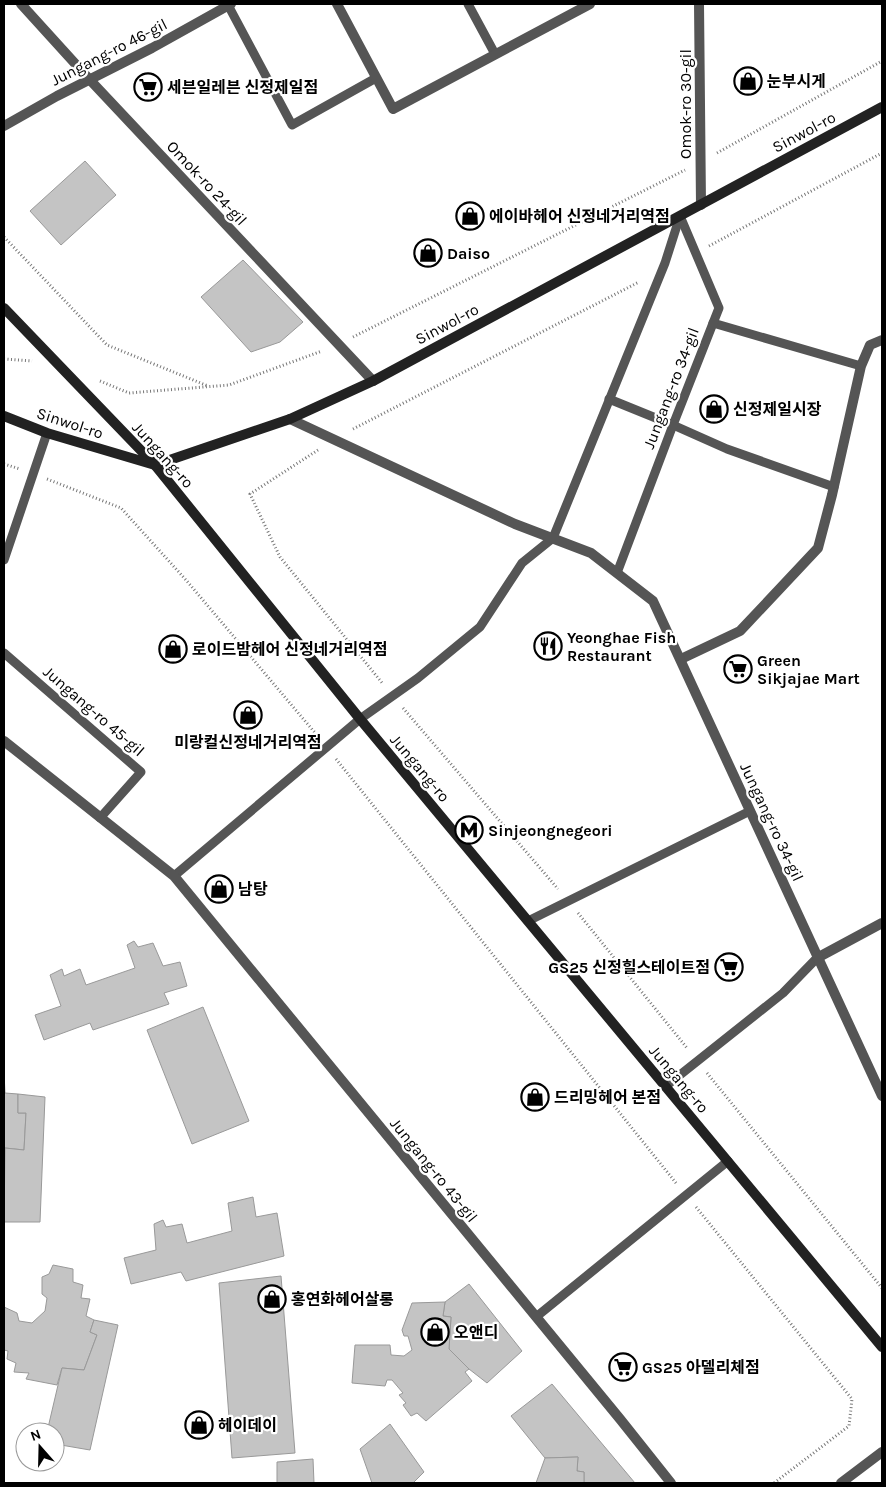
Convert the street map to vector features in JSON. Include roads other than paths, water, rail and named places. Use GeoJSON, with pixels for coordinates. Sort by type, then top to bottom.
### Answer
{"type":"FeatureCollection","features":[{"type":"Feature","properties":{"kind":"main road","name":"Sinwol-ro"},"geometry":{"type":"LineString","coordinates":[[4,416],[47,433],[155,465],[290,418],[373,381],[882,107]]}},
{"type":"Feature","properties":{"kind":"main road","name":"Jungang-ro"},"geometry":{"type":"LineString","coordinates":[[4,308],[155,465],[360,719],[882,1347]]}},
{"type":"Feature","properties":{"kind":"street","name":"Omok-ro 24-gil"},"geometry":{"type":"LineString","coordinates":[[21,4],[373,381]]}},
{"type":"Feature","properties":{"kind":"street","name":"Jungang-ro 46-gil"},"geometry":{"type":"LineString","coordinates":[[4,126],[152,48],[230,4]]}},
{"type":"Feature","properties":{"kind":"street"},"geometry":{"type":"LineString","coordinates":[[337,4],[393,109],[590,4]]}},
{"type":"Feature","properties":{"kind":"street","name":"Omok-ro 30-gil"},"geometry":{"type":"LineString","coordinates":[[700,4],[701,204]]}},
{"type":"Feature","properties":{"kind":"street"},"geometry":{"type":"LineString","coordinates":[[681,660],[740,631],[818,548],[834,487],[861,366],[870,345],[882,340]]}},
{"type":"Feature","properties":{"kind":"street","name":"Jungang-ro 34-gil"},"geometry":{"type":"LineString","coordinates":[[290,418],[516,524],[591,553],[653,601],[882,1096]]}},
{"type":"Feature","properties":{"kind":"street"},"geometry":{"type":"LineString","coordinates":[[4,741],[174,876]]}},
{"type":"Feature","properties":{"kind":"street","name":"Jungang-ro 43-gil"},"geometry":{"type":"LineString","coordinates":[[174,876],[671,1483]]}},
{"type":"Feature","properties":{"kind":"street"},"geometry":{"type":"LineString","coordinates":[[817,958],[882,923]]}},
{"type":"Feature","properties":{"kind":"street"},"geometry":{"type":"LineString","coordinates":[[841,1483],[882,1452]]}},
{"type":"Feature","properties":{"kind":"lane","name":"Jungang-ro 46-gil"},"geometry":{"type":"LineString","coordinates":[[230,4],[292,125],[376,78]]}},
{"type":"Feature","properties":{"kind":"lane"},"geometry":{"type":"LineString","coordinates":[[468,4],[495,54]]}},
{"type":"Feature","properties":{"kind":"lane"},"geometry":{"type":"LineString","coordinates":[[174,876],[360,719],[418,678],[480,627],[522,562],[553,538],[662,270],[680,216]]}},
{"type":"Feature","properties":{"kind":"lane","name":"Jungang-ro 34-gil"},"geometry":{"type":"LineString","coordinates":[[617,573],[719,308],[680,216]]}},
{"type":"Feature","properties":{"kind":"lane"},"geometry":{"type":"LineString","coordinates":[[713,323],[861,366]]}},
{"type":"Feature","properties":{"kind":"lane"},"geometry":{"type":"LineString","coordinates":[[609,399],[727,448],[834,487]]}},
{"type":"Feature","properties":{"kind":"lane"},"geometry":{"type":"LineString","coordinates":[[4,560],[47,433]]}},
{"type":"Feature","properties":{"kind":"lane","name":"Jungang-ro 45-gil"},"geometry":{"type":"LineString","coordinates":[[4,653],[141,772],[100,818]]}},
{"type":"Feature","properties":{"kind":"lane"},"geometry":{"type":"LineString","coordinates":[[528,921],[750,811]]}},
{"type":"Feature","properties":{"kind":"lane"},"geometry":{"type":"LineString","coordinates":[[666,1086],[782,993],[817,958]]}},
{"type":"Feature","properties":{"kind":"lane"},"geometry":{"type":"LineString","coordinates":[[536,1317],[728,1161]]}},
{"type":"Feature","properties":{"kind":"place","name":"눈부시게"},"geometry":{"type":"Point","coordinates":[748,81]}},
{"type":"Feature","properties":{"kind":"place","name":"세븐일레븐 신정제일점"},"geometry":{"type":"Point","coordinates":[148,87]}},
{"type":"Feature","properties":{"kind":"place","name":"에이바헤어 신정네거리역점"},"geometry":{"type":"Point","coordinates":[470,216]}},
{"type":"Feature","properties":{"kind":"place","name":"Daiso"},"geometry":{"type":"Point","coordinates":[428,253]}},
{"type":"Feature","properties":{"kind":"place","name":"신정제일시장"},"geometry":{"type":"Point","coordinates":[714,409]}},
{"type":"Feature","properties":{"kind":"place","name":"Yeonghae Fish Restaurant"},"geometry":{"type":"Point","coordinates":[548,646]}},
{"type":"Feature","properties":{"kind":"place","name":"로이드밤헤어 신정네거리역점"},"geometry":{"type":"Point","coordinates":[173,649]}},
{"type":"Feature","properties":{"kind":"place","name":"Green Sikjajae Mart"},"geometry":{"type":"Point","coordinates":[738,669]}},
{"type":"Feature","properties":{"kind":"place","name":"미랑컬신정네거리역점"},"geometry":{"type":"Point","coordinates":[248,715]}},
{"type":"Feature","properties":{"kind":"place","name":"Sinjeongnegeori"},"geometry":{"type":"Point","coordinates":[469,830]}},
{"type":"Feature","properties":{"kind":"place","name":"남탕"},"geometry":{"type":"Point","coordinates":[219,889]}},
{"type":"Feature","properties":{"kind":"place","name":"GS25 신정힐스테이트점"},"geometry":{"type":"Point","coordinates":[729,967]}},
{"type":"Feature","properties":{"kind":"place","name":"드리밍헤어 본점"},"geometry":{"type":"Point","coordinates":[535,1097]}},
{"type":"Feature","properties":{"kind":"place","name":"홍연화헤어살롱"},"geometry":{"type":"Point","coordinates":[272,1299]}},
{"type":"Feature","properties":{"kind":"place","name":"오앤디"},"geometry":{"type":"Point","coordinates":[435,1332]}},
{"type":"Feature","properties":{"kind":"place","name":"GS25 아델리체점"},"geometry":{"type":"Point","coordinates":[623,1367]}},
{"type":"Feature","properties":{"kind":"place","name":"헤이데이"},"geometry":{"type":"Point","coordinates":[199,1425]}}]}
